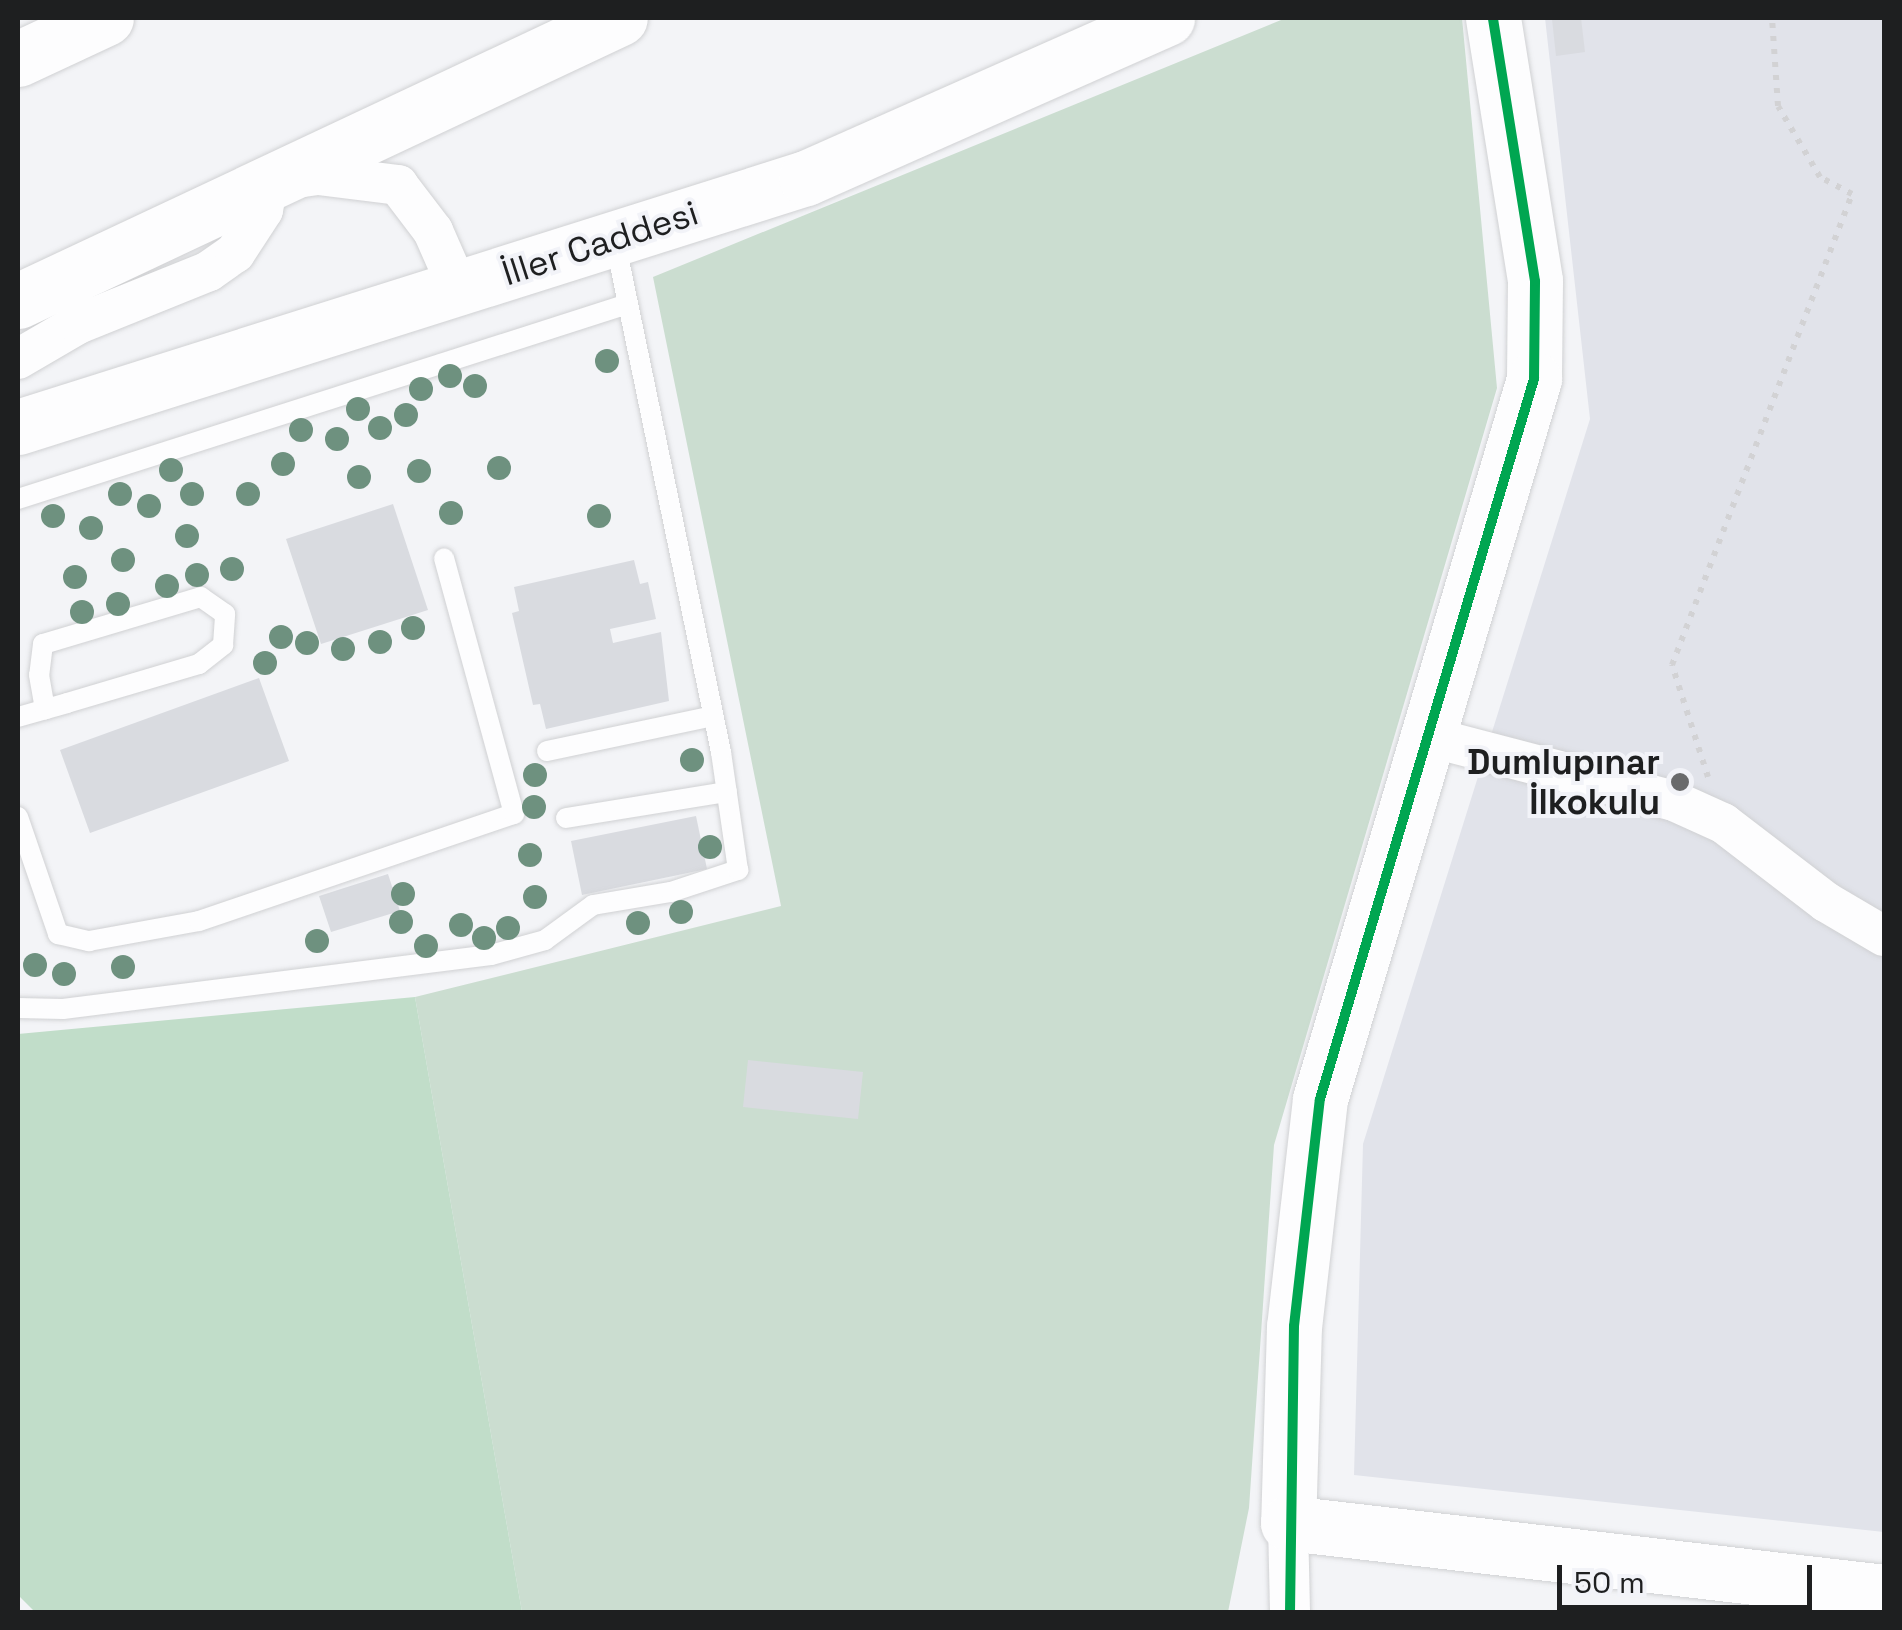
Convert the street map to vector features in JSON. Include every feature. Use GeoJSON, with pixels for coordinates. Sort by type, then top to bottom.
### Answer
{"type":"FeatureCollection","features":[{"type":"Feature","properties":{"kind":"main road"},"geometry":{"type":"LineString","coordinates":[[18,58],[106,18]]}},
{"type":"Feature","properties":{"kind":"main road","name":"İller Caddesi"},"geometry":{"type":"LineString","coordinates":[[18,427],[806,178],[1167,18]]}},
{"type":"Feature","properties":{"kind":"main road"},"geometry":{"type":"LineString","coordinates":[[1494,18],[1535,281],[1534,379],[1331,1053],[1312,1142],[1294,1326],[1288,1522],[1884,1592]]}},
{"type":"Feature","properties":{"kind":"main road"},"geometry":{"type":"LineString","coordinates":[[18,302],[598,23]]}},
{"type":"Feature","properties":{"kind":"street"},"geometry":{"type":"LineString","coordinates":[[18,359],[78,324],[209,271],[235,253],[263,210],[268,182],[318,175],[398,185],[433,232],[458,288]]}},
{"type":"Feature","properties":{"kind":"street"},"geometry":{"type":"LineString","coordinates":[[1426,736],[1674,801],[1723,823],[1826,902],[1884,936]]}},
{"type":"Feature","properties":{"kind":"street"},"geometry":{"type":"LineString","coordinates":[[1288,1522],[1290,1612]]}},
{"type":"Feature","properties":{"kind":"lane"},"geometry":{"type":"LineString","coordinates":[[18,1008],[63,1009],[491,955],[544,940],[593,905],[671,892],[738,870],[713,716],[615,239]]}},
{"type":"Feature","properties":{"kind":"lane"},"geometry":{"type":"LineString","coordinates":[[18,499],[628,304]]}},
{"type":"Feature","properties":{"kind":"lane"},"geometry":{"type":"LineString","coordinates":[[18,817],[58,934],[89,941],[198,922],[514,814],[444,558]]}},
{"type":"Feature","properties":{"kind":"lane"},"geometry":{"type":"LineString","coordinates":[[18,717],[199,664],[224,645],[225,614],[201,596],[43,644],[38,675],[45,709]]}},
{"type":"Feature","properties":{"kind":"lane"},"geometry":{"type":"LineString","coordinates":[[548,751],[713,716]]}},
{"type":"Feature","properties":{"kind":"lane"},"geometry":{"type":"LineString","coordinates":[[566,818],[727,792]]}},
{"type":"Feature","properties":{"kind":"path"},"geometry":{"type":"LineString","coordinates":[[1723,823],[1672,665],[1852,194],[1820,177],[1778,106],[1772,18]]}},
{"type":"Feature","properties":{"kind":"shaded area","name":"Dumlupınar İlkokulu"},"geometry":{"type":"Polygon","coordinates":[[[1545,18],[1884,18],[1884,1532],[1354,1475],[1363,1144],[1590,419],[1545,18]]]}},
{"type":"Feature","properties":{"kind":"green space"},"geometry":{"type":"Polygon","coordinates":[[[1286,18],[1462,18],[1497,388],[1274,1145],[1249,1508],[1228,1612],[522,1612],[415,997],[781,906],[653,277],[1286,18]]]}},
{"type":"Feature","properties":{"kind":"green space"},"geometry":{"type":"Polygon","coordinates":[[[415,997],[522,1612],[35,1612],[18,1595],[18,1034],[415,997]]]}},
{"type":"Feature","properties":{"kind":"building"},"geometry":{"type":"Polygon","coordinates":[[[1581,18],[1585,52],[1556,56],[1552,19],[1581,18]]]}},
{"type":"Feature","properties":{"kind":"building"},"geometry":{"type":"Polygon","coordinates":[[[393,504],[428,610],[321,644],[286,539],[393,504]]]}},
{"type":"Feature","properties":{"kind":"building"},"geometry":{"type":"Polygon","coordinates":[[[634,560],[640,584],[648,582],[656,619],[610,629],[613,643],[661,632],[669,701],[546,729],[540,704],[533,705],[512,613],[519,611],[514,587],[634,560]]]}},
{"type":"Feature","properties":{"kind":"building"},"geometry":{"type":"Polygon","coordinates":[[[259,678],[289,761],[90,833],[60,750],[259,678]]]}},
{"type":"Feature","properties":{"kind":"building"},"geometry":{"type":"Polygon","coordinates":[[[696,816],[707,869],[582,895],[571,841],[696,816]]]}},
{"type":"Feature","properties":{"kind":"building"},"geometry":{"type":"Polygon","coordinates":[[[388,874],[400,911],[331,932],[319,896],[388,874]]]}},
{"type":"Feature","properties":{"kind":"building"},"geometry":{"type":"Polygon","coordinates":[[[748,1060],[863,1072],[858,1119],[743,1107],[748,1060]]]}},
{"type":"Feature","properties":{"kind":"transit line"},"geometry":{"type":"LineString","coordinates":[[1290,1612],[1294,1326],[1320,1099],[1534,379],[1535,281],[1493,18]]}},
{"type":"Feature","properties":{"kind":"place","name":"Dumlupınar İlkokulu"},"geometry":{"type":"Point","coordinates":[1680,782]}}]}
